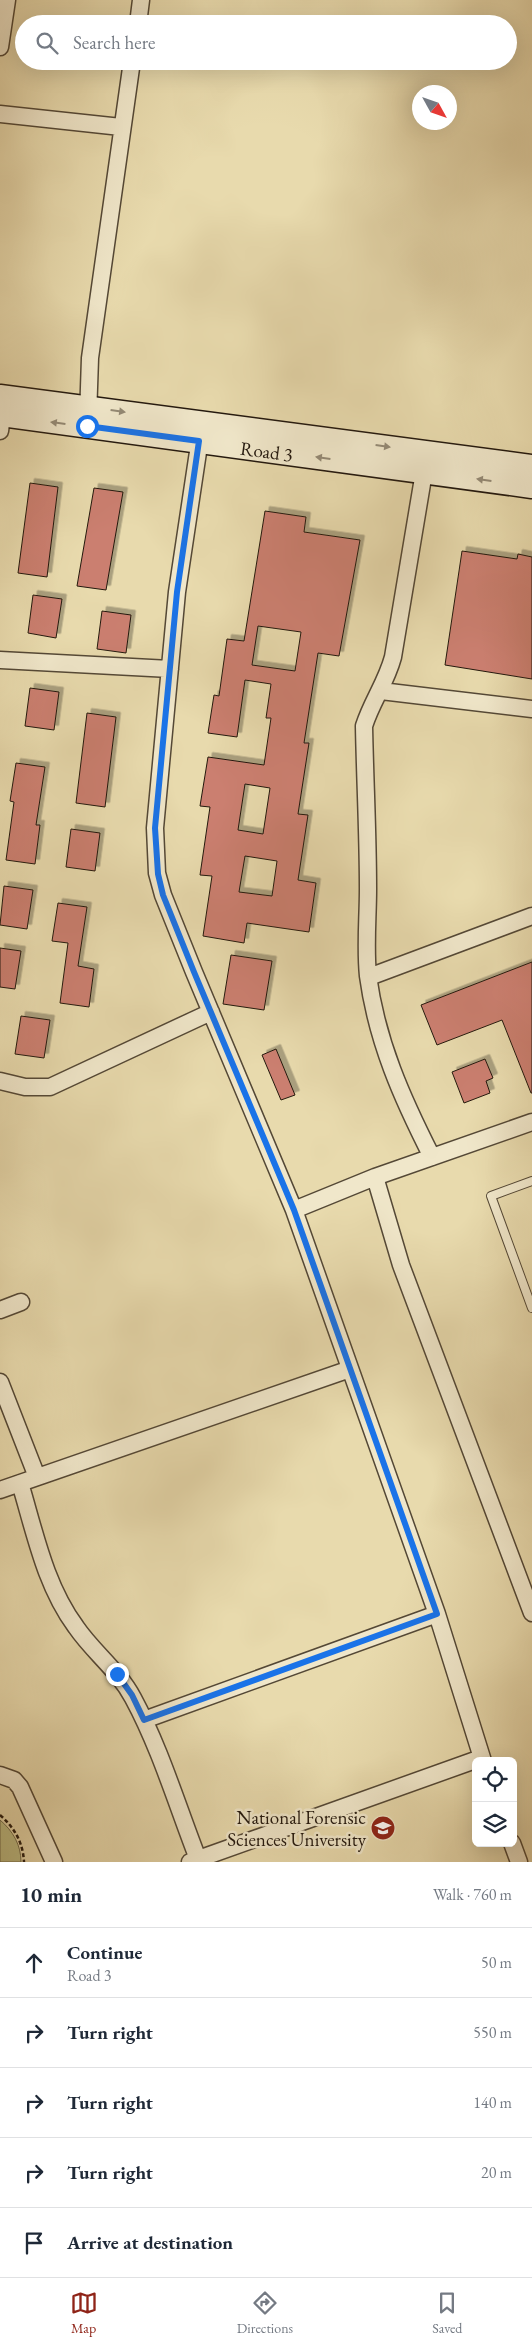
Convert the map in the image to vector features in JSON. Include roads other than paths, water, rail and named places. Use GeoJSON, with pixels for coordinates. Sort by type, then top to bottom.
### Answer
{"type":"FeatureCollection","features":[{"type":"Feature","properties":{"kind":"street"},"geometry":{"type":"LineString","coordinates":[[0,47],[7,0]]}},
{"type":"Feature","properties":{"kind":"street"},"geometry":{"type":"LineString","coordinates":[[139,15],[141,0]]}},
{"type":"Feature","properties":{"kind":"street"},"geometry":{"type":"LineString","coordinates":[[88,417],[90,358],[130,70]]}},
{"type":"Feature","properties":{"kind":"street"},"geometry":{"type":"LineString","coordinates":[[0,114],[121,127]]}},
{"type":"Feature","properties":{"kind":"street","name":"Road 3"},"geometry":{"type":"LineString","coordinates":[[1,414],[88,417],[201,432],[532,466]]}},
{"type":"Feature","properties":{"kind":"street"},"geometry":{"type":"LineString","coordinates":[[201,432],[177,592],[155,828],[158,874],[163,895],[294,1210],[437,1614],[481,1757]]}},
{"type":"Feature","properties":{"kind":"street","name":"Road 3"},"geometry":{"type":"LineString","coordinates":[[201,432],[424,472],[532,487]]}},
{"type":"Feature","properties":{"kind":"street"},"geometry":{"type":"LineString","coordinates":[[424,472],[393,657],[381,691],[370,708],[364,726],[368,890],[366,951],[368,977],[376,1018],[391,1070],[403,1101],[432,1157]]}},
{"type":"Feature","properties":{"kind":"street"},"geometry":{"type":"LineString","coordinates":[[0,660],[170,670]]}},
{"type":"Feature","properties":{"kind":"street"},"geometry":{"type":"LineString","coordinates":[[381,691],[532,708]]}},
{"type":"Feature","properties":{"kind":"street"},"geometry":{"type":"LineString","coordinates":[[368,977],[532,916]]}},
{"type":"Feature","properties":{"kind":"street"},"geometry":{"type":"LineString","coordinates":[[0,1082],[25,1088],[50,1088],[211,1012]]}},
{"type":"Feature","properties":{"kind":"street"},"geometry":{"type":"LineString","coordinates":[[294,1210],[375,1177],[532,1122]]}},
{"type":"Feature","properties":{"kind":"street"},"geometry":{"type":"LineString","coordinates":[[375,1177],[401,1265],[532,1612]]}},
{"type":"Feature","properties":{"kind":"street"},"geometry":{"type":"LineString","coordinates":[[0,1310],[21,1302]]}},
{"type":"Feature","properties":{"kind":"street"},"geometry":{"type":"LineString","coordinates":[[0,1490],[350,1369]]}},
{"type":"Feature","properties":{"kind":"street"},"geometry":{"type":"LineString","coordinates":[[0,1382],[37,1478]]}},
{"type":"Feature","properties":{"kind":"street"},"geometry":{"type":"LineString","coordinates":[[20,1483],[50,1584],[76,1628],[117,1674],[132,1695],[144,1720],[194,1860],[472,1763]]}},
{"type":"Feature","properties":{"kind":"street"},"geometry":{"type":"LineString","coordinates":[[144,1720],[437,1614]]}},
{"type":"Feature","properties":{"kind":"street"},"geometry":{"type":"LineString","coordinates":[[0,1775],[14,1780],[20,1786],[54,1862]]}},
{"type":"Feature","properties":{"kind":"street"},"geometry":{"type":"LineString","coordinates":[[513,1847],[519,1862]]}},
{"type":"Feature","properties":{"kind":"lane"},"geometry":{"type":"LineString","coordinates":[[532,1181],[491,1196],[532,1308]]}},
{"type":"Feature","properties":{"kind":"place","name":"National Forensic Sciences University"},"geometry":{"type":"Point","coordinates":[383,1828]}}]}
